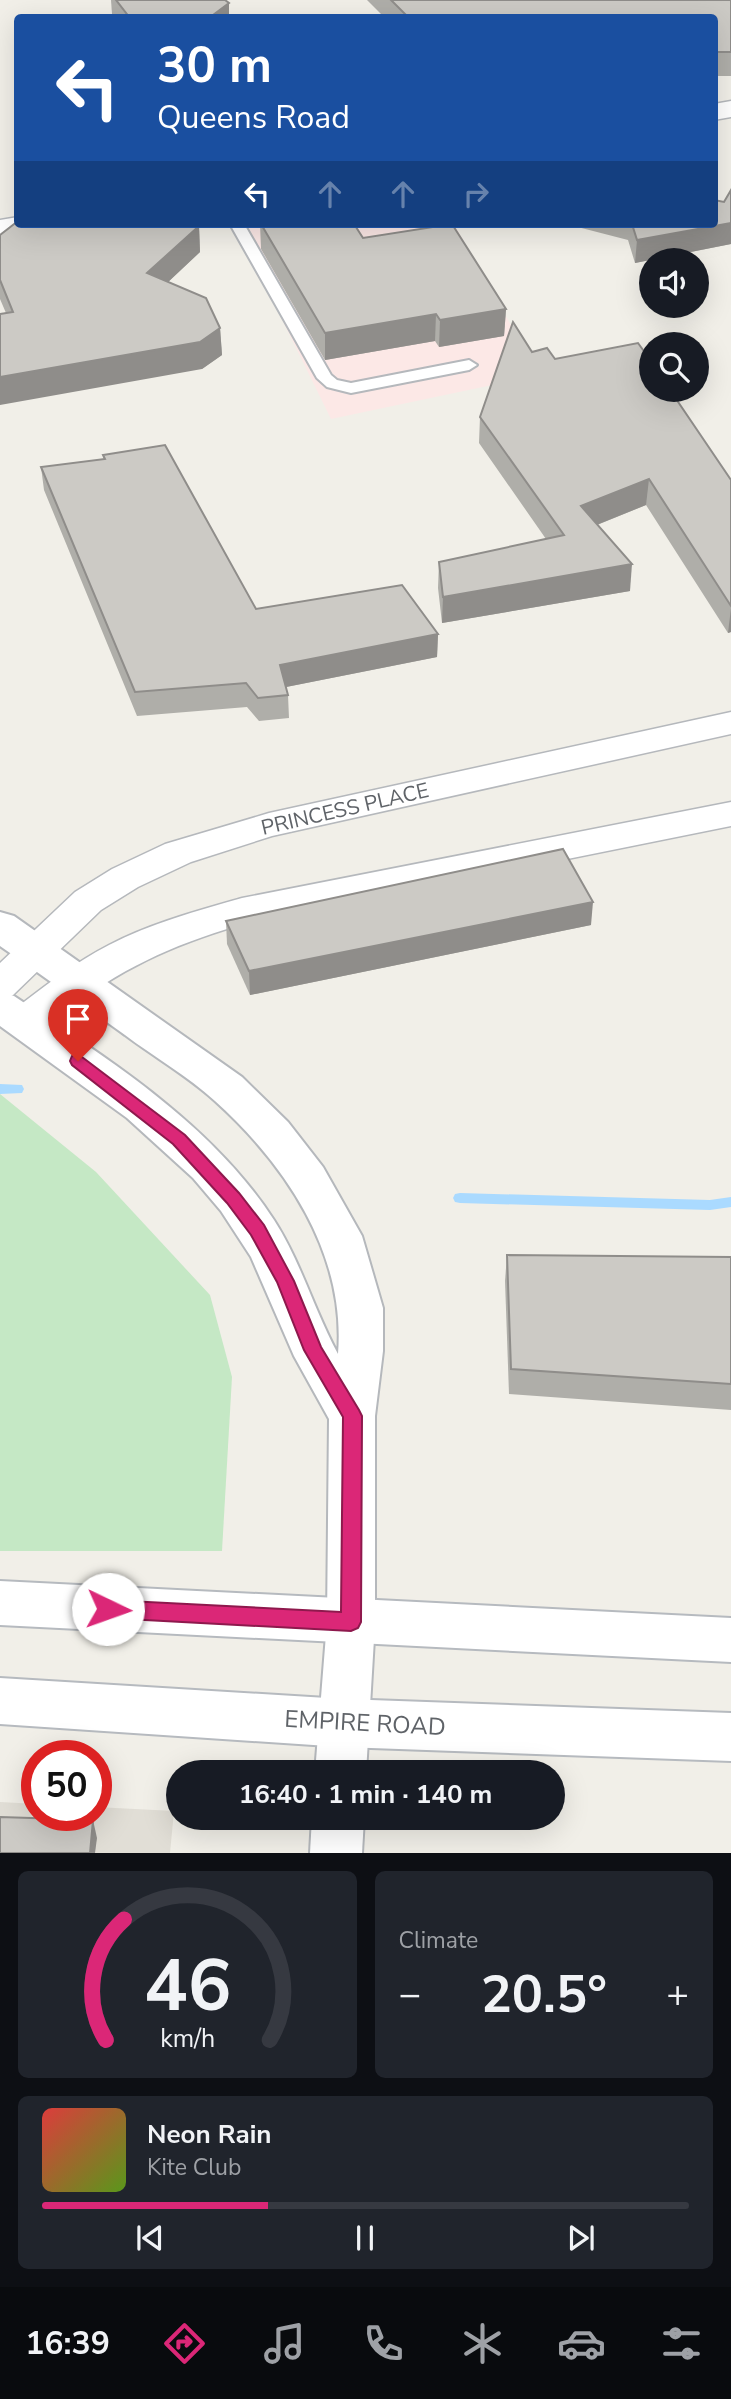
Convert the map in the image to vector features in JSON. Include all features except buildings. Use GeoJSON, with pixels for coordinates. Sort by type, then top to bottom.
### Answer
{"type":"FeatureCollection","features":[{"type":"Feature","properties":{"kind":"street","name":"PRINCESS PLACE"},"geometry":{"type":"LineString","coordinates":[[0,985],[88,901],[125,878],[178,853],[269,825],[731,723]]}},
{"type":"Feature","properties":{"kind":"street"},"geometry":{"type":"LineString","coordinates":[[352,1416],[313,1350],[285,1281],[257,1230],[220,1182],[179,1140],[78,1061],[12,1014],[79,981],[122,954],[183,929],[242,911],[731,814]]}},
{"type":"Feature","properties":{"kind":"street"},"geometry":{"type":"LineString","coordinates":[[0,926],[228,1088],[272,1133],[308,1179],[340,1236],[361,1308],[362,1351],[352,1416],[351,1622],[341,1760]]}},
{"type":"Feature","properties":{"kind":"street"},"geometry":{"type":"LineString","coordinates":[[0,1604],[731,1640]]}},
{"type":"Feature","properties":{"kind":"street","name":"EMPIRE ROAD"},"geometry":{"type":"LineString","coordinates":[[0,1701],[342,1723],[731,1737]]}},
{"type":"Feature","properties":{"kind":"street"},"geometry":{"type":"LineString","coordinates":[[336,1853],[337,1830]]}},
{"type":"Feature","properties":{"kind":"lane"},"geometry":{"type":"LineString","coordinates":[[244,230],[325,378],[332,384],[361,387],[469,365]]}},
{"type":"Feature","properties":{"kind":"shaded area"},"geometry":{"type":"Polygon","coordinates":[[[237,228],[456,228],[539,375],[331,419],[237,228]]]}},
{"type":"Feature","properties":{"kind":"shaded area"},"geometry":{"type":"Polygon","coordinates":[[[0,1802],[21,1803],[21,1831],[112,1831],[112,1808],[166,1811],[166,1830],[172,1830],[170,1853],[0,1853],[0,1802]]]}},
{"type":"Feature","properties":{"kind":"green space"},"geometry":{"type":"Polygon","coordinates":[[[0,1094],[96,1172],[210,1295],[232,1377],[222,1551],[0,1551],[0,1094]]]}},
{"type":"Feature","properties":{"kind":"waterway"},"geometry":{"type":"LineString","coordinates":[[0,1089],[17,1089]]}},
{"type":"Feature","properties":{"kind":"waterway"},"geometry":{"type":"LineString","coordinates":[[460,1198],[710,1205],[731,1202]]}},
{"type":"Feature","properties":{"kind":"route"},"geometry":{"type":"LineString","coordinates":[[78,1061],[179,1140],[233,1198],[257,1230],[285,1281],[313,1350],[352,1416],[351,1622],[108,1609]]}}]}
